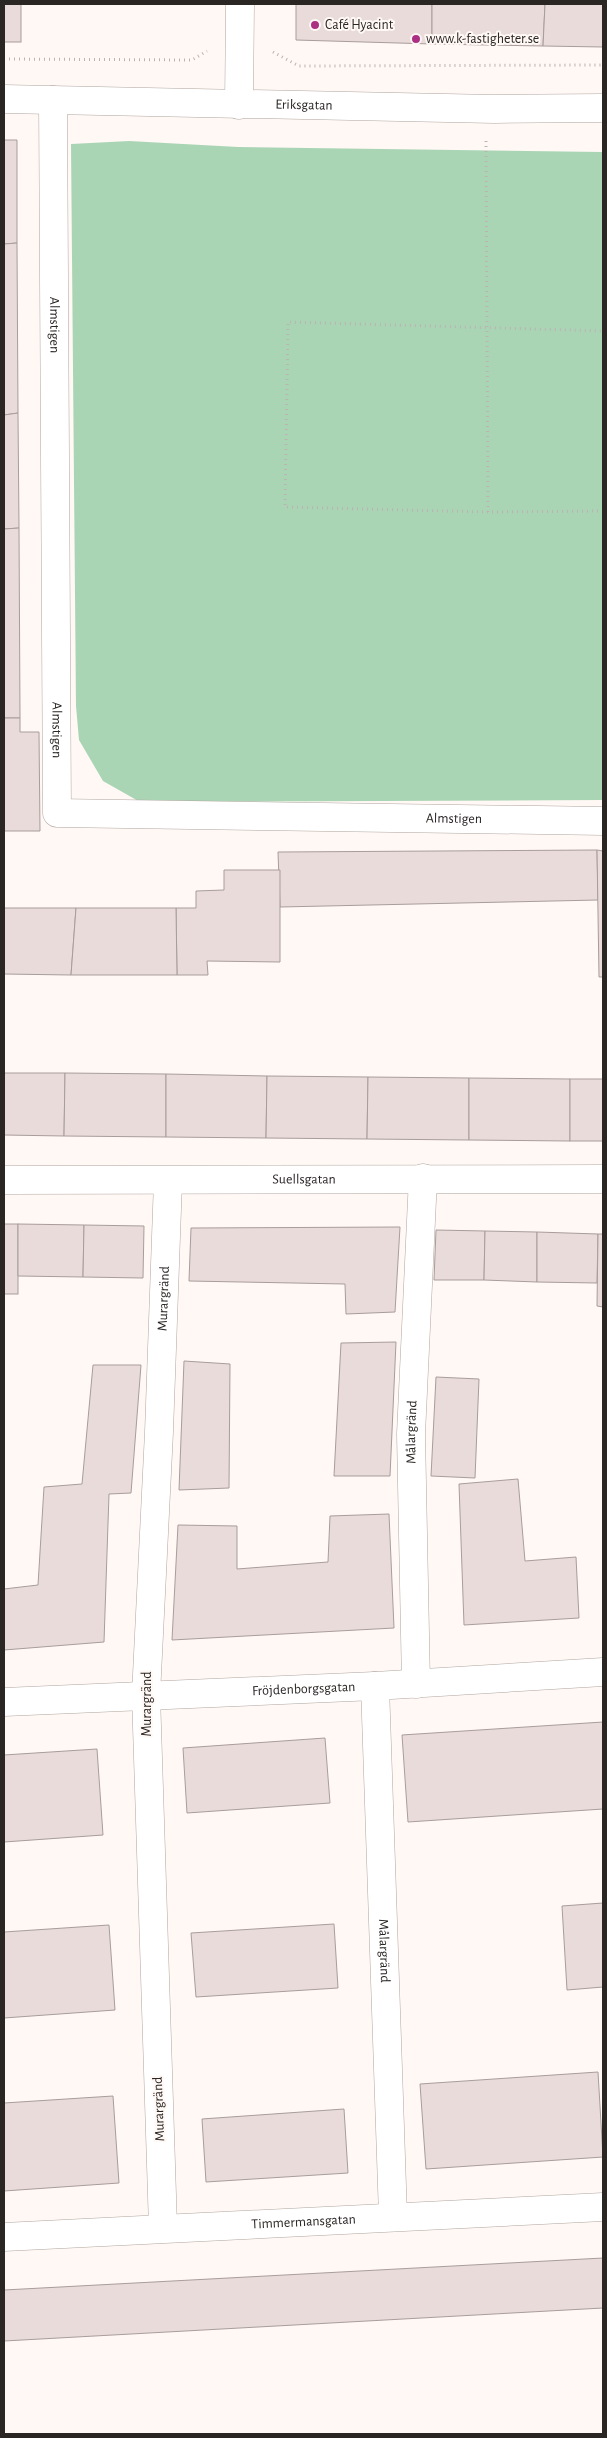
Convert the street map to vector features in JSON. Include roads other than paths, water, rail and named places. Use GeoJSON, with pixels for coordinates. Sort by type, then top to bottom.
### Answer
{"type":"FeatureCollection","features":[{"type":"Feature","properties":{"kind":"street"},"geometry":{"type":"LineString","coordinates":[[239,104],[240,4]]}},
{"type":"Feature","properties":{"kind":"street","name":"Eriksgatan"},"geometry":{"type":"LineString","coordinates":[[4,99],[603,108]]}},
{"type":"Feature","properties":{"kind":"street","name":"Almstigen"},"geometry":{"type":"LineString","coordinates":[[53,100],[57,813],[603,820]]}},
{"type":"Feature","properties":{"kind":"street","name":"Målargränd"},"geometry":{"type":"LineString","coordinates":[[416,1684],[411,1434],[423,1178]]}},
{"type":"Feature","properties":{"kind":"street","name":"Suellsgatan"},"geometry":{"type":"LineString","coordinates":[[4,1180],[603,1179]]}},
{"type":"Feature","properties":{"kind":"street","name":"Murargränd"},"geometry":{"type":"LineString","coordinates":[[163,2227],[146,1695],[168,1181]]}},
{"type":"Feature","properties":{"kind":"street","name":"Fröjdenborgsgatan"},"geometry":{"type":"LineString","coordinates":[[4,1702],[416,1684],[603,1672]]}},
{"type":"Feature","properties":{"kind":"street","name":"Målargränd"},"geometry":{"type":"LineString","coordinates":[[374,1686],[393,2216]]}},
{"type":"Feature","properties":{"kind":"street","name":"Timmermansgatan"},"geometry":{"type":"LineString","coordinates":[[4,2237],[163,2227],[603,2206]]}},
{"type":"Feature","properties":{"kind":"place","name":"Café Hyacint"},"geometry":{"type":"Point","coordinates":[315,25]}},
{"type":"Feature","properties":{"kind":"place","name":"www.k-fastigheter.se"},"geometry":{"type":"Point","coordinates":[416,39]}}]}
